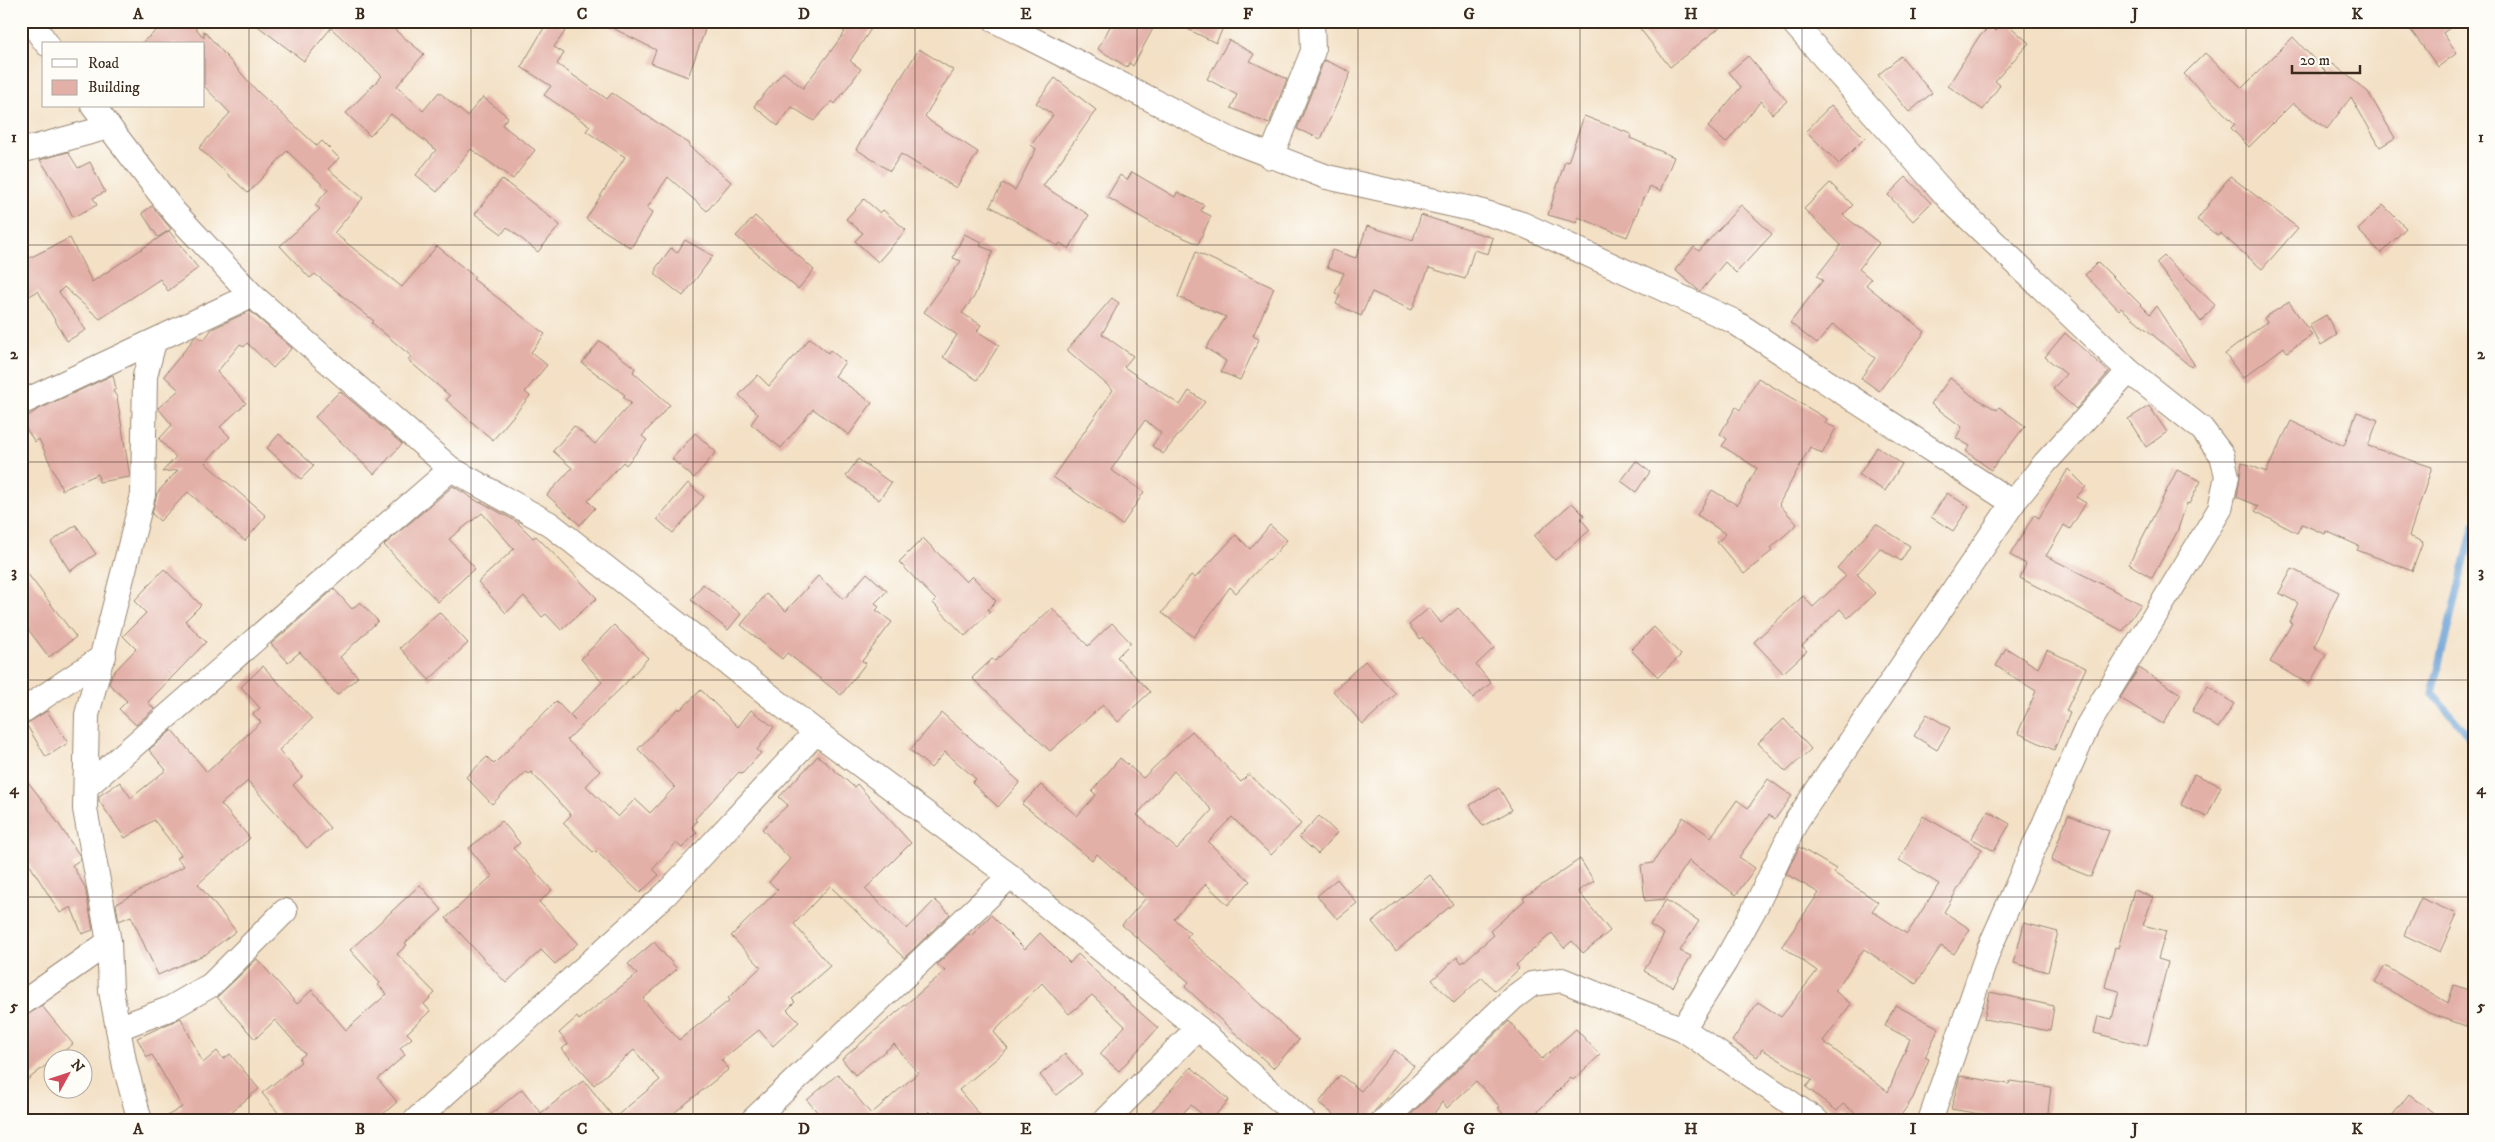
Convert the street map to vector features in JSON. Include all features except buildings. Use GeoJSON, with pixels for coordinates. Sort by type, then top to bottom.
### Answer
{"type":"FeatureCollection","features":[{"type":"Feature","properties":{"kind":"street"},"geometry":{"type":"LineString","coordinates":[[30,21],[46,42]]}},
{"type":"Feature","properties":{"kind":"street"},"geometry":{"type":"LineString","coordinates":[[996,21],[1233,141],[1271,157],[1327,177],[1476,210],[1522,224],[1734,321],[2013,503]]}},
{"type":"Feature","properties":{"kind":"street"},"geometry":{"type":"LineString","coordinates":[[1271,157],[1314,52],[1312,21]]}},
{"type":"Feature","properties":{"kind":"street"},"geometry":{"type":"LineString","coordinates":[[1792,21],[1951,201],[2129,371],[2202,429],[2222,455],[2226,476],[2220,509],[2088,725],[1989,949],[1930,1121]]}},
{"type":"Feature","properties":{"kind":"street"},"geometry":{"type":"LineString","coordinates":[[95,108],[175,213],[252,296],[451,469],[550,524],[816,732],[1010,876],[1198,1028],[1296,1119]]}},
{"type":"Feature","properties":{"kind":"street"},"geometry":{"type":"LineString","coordinates":[[21,151],[109,127]]}},
{"type":"Feature","properties":{"kind":"street"},"geometry":{"type":"LineString","coordinates":[[21,403],[252,296]]}},
{"type":"Feature","properties":{"kind":"street"},"geometry":{"type":"LineString","coordinates":[[140,1121],[125,1066],[111,991],[109,942],[85,809],[87,715],[104,656],[143,495],[145,376],[154,342]]}},
{"type":"Feature","properties":{"kind":"street"},"geometry":{"type":"LineString","coordinates":[[1683,1029],[1725,962],[1757,904],[1797,820],[2013,503],[2045,463],[2129,371]]}},
{"type":"Feature","properties":{"kind":"street"},"geometry":{"type":"LineString","coordinates":[[86,787],[451,469]]}},
{"type":"Feature","properties":{"kind":"street"},"geometry":{"type":"LineString","coordinates":[[21,712],[104,656]]}},
{"type":"Feature","properties":{"kind":"street"},"geometry":{"type":"LineString","coordinates":[[415,1121],[666,894],[816,732]]}},
{"type":"Feature","properties":{"kind":"street"},"geometry":{"type":"LineString","coordinates":[[752,1121],[1010,876]]}},
{"type":"Feature","properties":{"kind":"street"},"geometry":{"type":"LineString","coordinates":[[118,1028],[169,1009],[211,985],[285,911]]}},
{"type":"Feature","properties":{"kind":"street"},"geometry":{"type":"LineString","coordinates":[[21,1004],[109,942]]}},
{"type":"Feature","properties":{"kind":"street"},"geometry":{"type":"LineString","coordinates":[[1384,1121],[1485,1023],[1532,984],[1562,980],[1683,1029],[1818,1121]]}},
{"type":"Feature","properties":{"kind":"street"},"geometry":{"type":"LineString","coordinates":[[1104,1121],[1198,1028]]}},
{"type":"Feature","properties":{"kind":"waterway"},"geometry":{"type":"LineString","coordinates":[[2474,524],[2432,693],[2474,742]]}}]}
